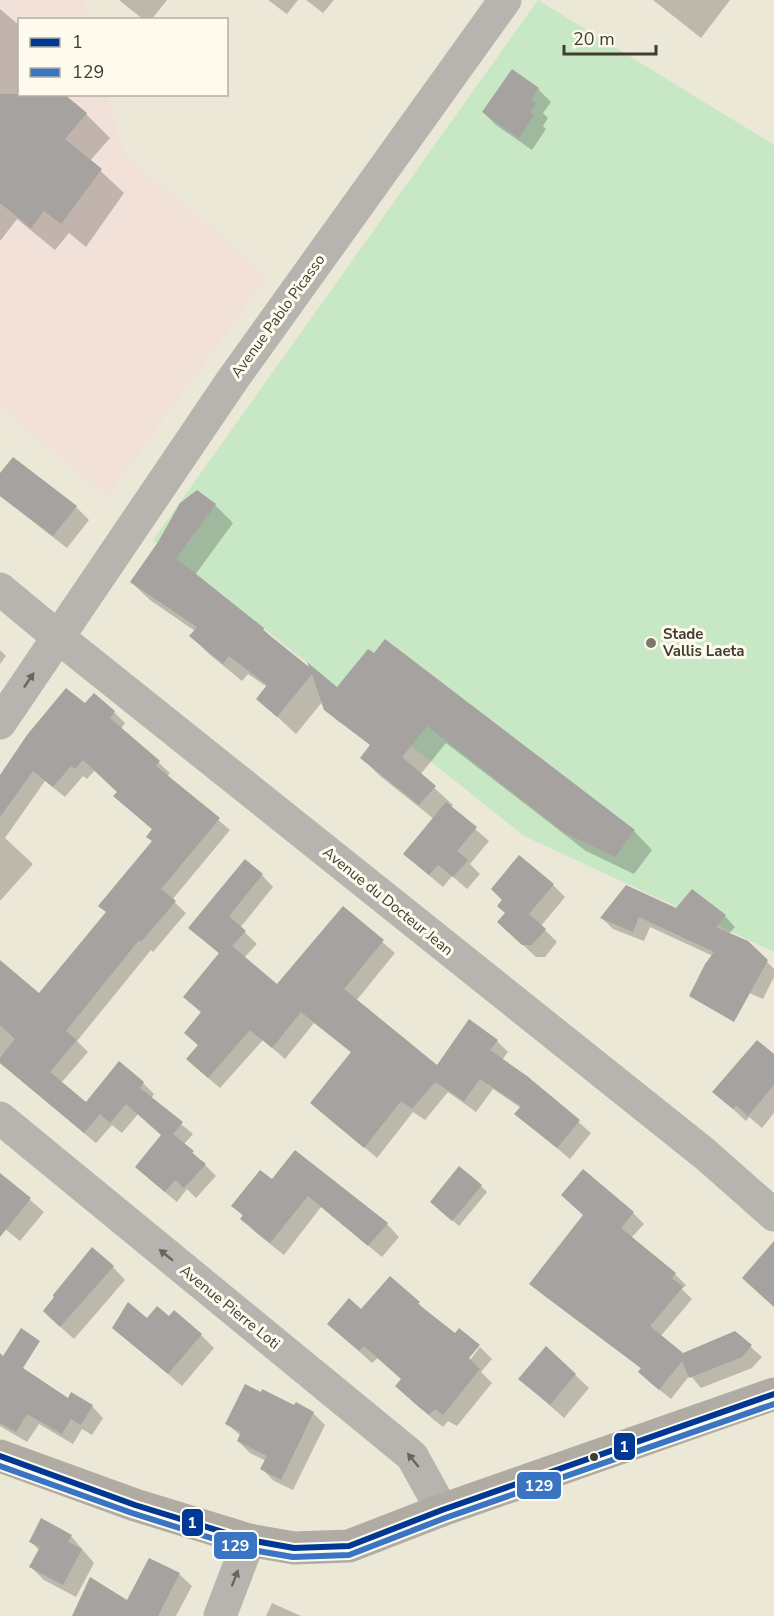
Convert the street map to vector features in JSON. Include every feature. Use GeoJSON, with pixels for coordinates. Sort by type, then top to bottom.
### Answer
{"type":"FeatureCollection","features":[{"type":"Feature","properties":{"kind":"main road"},"geometry":{"type":"LineString","coordinates":[[0,1456],[135,1505],[249,1540],[294,1548],[349,1546],[442,1510],[774,1394]]}},
{"type":"Feature","properties":{"kind":"street","name":"Avenue Pablo Picasso"},"geometry":{"type":"LineString","coordinates":[[0,723],[233,379],[506,0]]}},
{"type":"Feature","properties":{"kind":"street","name":"Avenue du Docteur Jean"},"geometry":{"type":"LineString","coordinates":[[0,589],[705,1154],[774,1215]]}},
{"type":"Feature","properties":{"kind":"street","name":"Avenue Pierre Loti"},"geometry":{"type":"LineString","coordinates":[[0,1118],[412,1456],[442,1510]]}},
{"type":"Feature","properties":{"kind":"street"},"geometry":{"type":"LineString","coordinates":[[220,1616],[249,1540]]}},
{"type":"Feature","properties":{"kind":"shaded area"},"geometry":{"type":"Polygon","coordinates":[[[0,0],[84,0],[89,18],[18,18],[18,96],[108,96],[124,154],[268,276],[107,497],[0,407],[0,0]]]}},
{"type":"Feature","properties":{"kind":"green space"},"geometry":{"type":"Polygon","coordinates":[[[538,0],[774,145],[774,952],[524,836],[153,540],[538,0]]]}},
{"type":"Feature","properties":{"kind":"building"},"geometry":{"type":"Polygon","coordinates":[[[512,69],[539,88],[531,99],[536,103],[530,112],[534,115],[519,138],[482,112],[512,69]]]}},
{"type":"Feature","properties":{"kind":"building"},"geometry":{"type":"Polygon","coordinates":[[[0,94],[66,96],[87,113],[65,139],[102,169],[61,224],[44,211],[31,228],[0,203],[0,94]]]}},
{"type":"Feature","properties":{"kind":"building"},"geometry":{"type":"Polygon","coordinates":[[[13,457],[77,506],[53,536],[0,496],[0,473],[13,457]]]}},
{"type":"Feature","properties":{"kind":"building"},"geometry":{"type":"Polygon","coordinates":[[[197,490],[216,504],[176,558],[309,667],[307,662],[337,687],[368,649],[374,653],[385,639],[635,830],[615,857],[565,833],[427,726],[402,757],[436,786],[419,805],[360,758],[370,745],[324,710],[312,674],[277,717],[256,699],[267,685],[229,656],[223,664],[189,636],[197,627],[130,582],[158,542],[180,503],[197,490]]]}},
{"type":"Feature","properties":{"kind":"building"},"geometry":{"type":"Polygon","coordinates":[[[66,688],[85,703],[94,693],[115,711],[110,718],[160,761],[156,766],[220,818],[161,889],[176,901],[141,942],[139,940],[66,1031],[77,1040],[50,1072],[86,1102],[119,1061],[144,1082],[140,1088],[183,1122],[173,1134],[206,1164],[184,1188],[175,1180],[165,1192],[135,1167],[161,1135],[126,1104],[110,1123],[100,1114],[84,1133],[0,1063],[0,1058],[15,1039],[0,1025],[0,960],[39,993],[106,912],[98,906],[152,841],[146,837],[152,829],[113,796],[117,792],[83,760],[75,769],[71,766],[53,787],[33,771],[0,817],[0,775],[27,735],[66,688]]]}},
{"type":"Feature","properties":{"kind":"building"},"geometry":{"type":"Polygon","coordinates":[[[446,802],[477,827],[457,851],[468,860],[453,877],[438,865],[429,875],[403,854],[446,802]]]}},
{"type":"Feature","properties":{"kind":"building"},"geometry":{"type":"Polygon","coordinates":[[[519,855],[554,884],[529,914],[546,929],[532,945],[522,945],[497,922],[505,913],[497,906],[502,900],[491,889],[519,855]]]}},
{"type":"Feature","properties":{"kind":"building"},"geometry":{"type":"Polygon","coordinates":[[[245,859],[263,874],[229,916],[246,931],[232,946],[277,984],[343,906],[384,940],[344,989],[437,1065],[469,1019],[498,1040],[490,1050],[527,1076],[580,1120],[557,1148],[514,1114],[521,1106],[480,1079],[464,1101],[435,1082],[412,1109],[401,1101],[364,1148],[310,1103],[351,1052],[301,1012],[272,1048],[250,1030],[208,1078],[186,1059],[198,1045],[184,1033],[201,1012],[183,997],[219,953],[188,928],[245,859]]]}},
{"type":"Feature","properties":{"kind":"building"},"geometry":{"type":"Polygon","coordinates":[[[626,885],[676,908],[692,889],[726,915],[716,927],[748,941],[768,960],[734,1022],[689,996],[705,964],[714,952],[639,917],[633,932],[600,918],[626,885]]]}},
{"type":"Feature","properties":{"kind":"building"},"geometry":{"type":"Polygon","coordinates":[[[757,1040],[774,1054],[774,1085],[748,1116],[736,1105],[733,1109],[712,1092],[757,1040]]]}},
{"type":"Feature","properties":{"kind":"building"},"geometry":{"type":"Polygon","coordinates":[[[295,1150],[388,1223],[368,1246],[308,1196],[270,1243],[240,1219],[243,1215],[231,1206],[260,1170],[272,1179],[295,1150]]]}},
{"type":"Feature","properties":{"kind":"building"},"geometry":{"type":"Polygon","coordinates":[[[459,1166],[482,1185],[452,1221],[430,1202],[459,1166]]]}},
{"type":"Feature","properties":{"kind":"building"},"geometry":{"type":"Polygon","coordinates":[[[583,1169],[634,1212],[621,1228],[676,1273],[672,1278],[683,1287],[650,1326],[683,1353],[735,1331],[752,1345],[742,1357],[689,1378],[682,1361],[659,1390],[638,1372],[641,1368],[529,1284],[583,1215],[561,1195],[583,1169]]]}},
{"type":"Feature","properties":{"kind":"building"},"geometry":{"type":"Polygon","coordinates":[[[0,1173],[31,1198],[0,1237],[0,1173]]]}},
{"type":"Feature","properties":{"kind":"building"},"geometry":{"type":"Polygon","coordinates":[[[774,1241],[774,1307],[742,1278],[774,1241]]]}},
{"type":"Feature","properties":{"kind":"building"},"geometry":{"type":"Polygon","coordinates":[[[92,1247],[114,1266],[60,1327],[43,1311],[92,1247]]]}},
{"type":"Feature","properties":{"kind":"building"},"geometry":{"type":"Polygon","coordinates":[[[390,1276],[420,1302],[418,1304],[455,1333],[459,1328],[480,1345],[469,1358],[480,1369],[443,1415],[435,1409],[429,1415],[420,1408],[395,1386],[401,1379],[364,1346],[359,1351],[327,1324],[349,1298],[361,1309],[390,1276]]]}},
{"type":"Feature","properties":{"kind":"building"},"geometry":{"type":"Polygon","coordinates":[[[128,1302],[147,1318],[157,1306],[169,1316],[174,1310],[202,1334],[168,1374],[112,1328],[128,1302]]]}},
{"type":"Feature","properties":{"kind":"building"},"geometry":{"type":"Polygon","coordinates":[[[21,1328],[40,1341],[23,1368],[68,1398],[71,1392],[93,1405],[81,1425],[71,1419],[62,1434],[27,1414],[16,1432],[0,1423],[0,1353],[3,1356],[21,1328]]]}},
{"type":"Feature","properties":{"kind":"building"},"geometry":{"type":"Polygon","coordinates":[[[546,1346],[576,1374],[550,1405],[518,1379],[546,1346]]]}},
{"type":"Feature","properties":{"kind":"building"},"geometry":{"type":"Polygon","coordinates":[[[245,1384],[261,1392],[262,1389],[294,1405],[296,1402],[314,1412],[281,1480],[260,1469],[267,1456],[237,1441],[241,1432],[225,1424],[245,1384]]]}},
{"type":"Feature","properties":{"kind":"building"},"geometry":{"type":"Polygon","coordinates":[[[41,1518],[72,1535],[68,1542],[82,1549],[63,1585],[29,1567],[40,1547],[29,1542],[41,1518]]]}},
{"type":"Feature","properties":{"kind":"building"},"geometry":{"type":"Polygon","coordinates":[[[149,1558],[180,1573],[158,1616],[72,1616],[90,1577],[127,1600],[149,1558]]]}},
{"type":"Feature","properties":{"kind":"transit line","name":"1"},"geometry":{"type":"LineString","coordinates":[[0,1456],[135,1505],[249,1540],[294,1548],[349,1546],[442,1510],[774,1394]]}},
{"type":"Feature","properties":{"kind":"transit line","name":"129"},"geometry":{"type":"LineString","coordinates":[[0,1466],[132,1513],[246,1549],[293,1557],[349,1555],[445,1518],[774,1404]]}},
{"type":"Feature","properties":{"kind":"place","name":"Stade Vallis Laeta"},"geometry":{"type":"Point","coordinates":[651,643]}}]}
